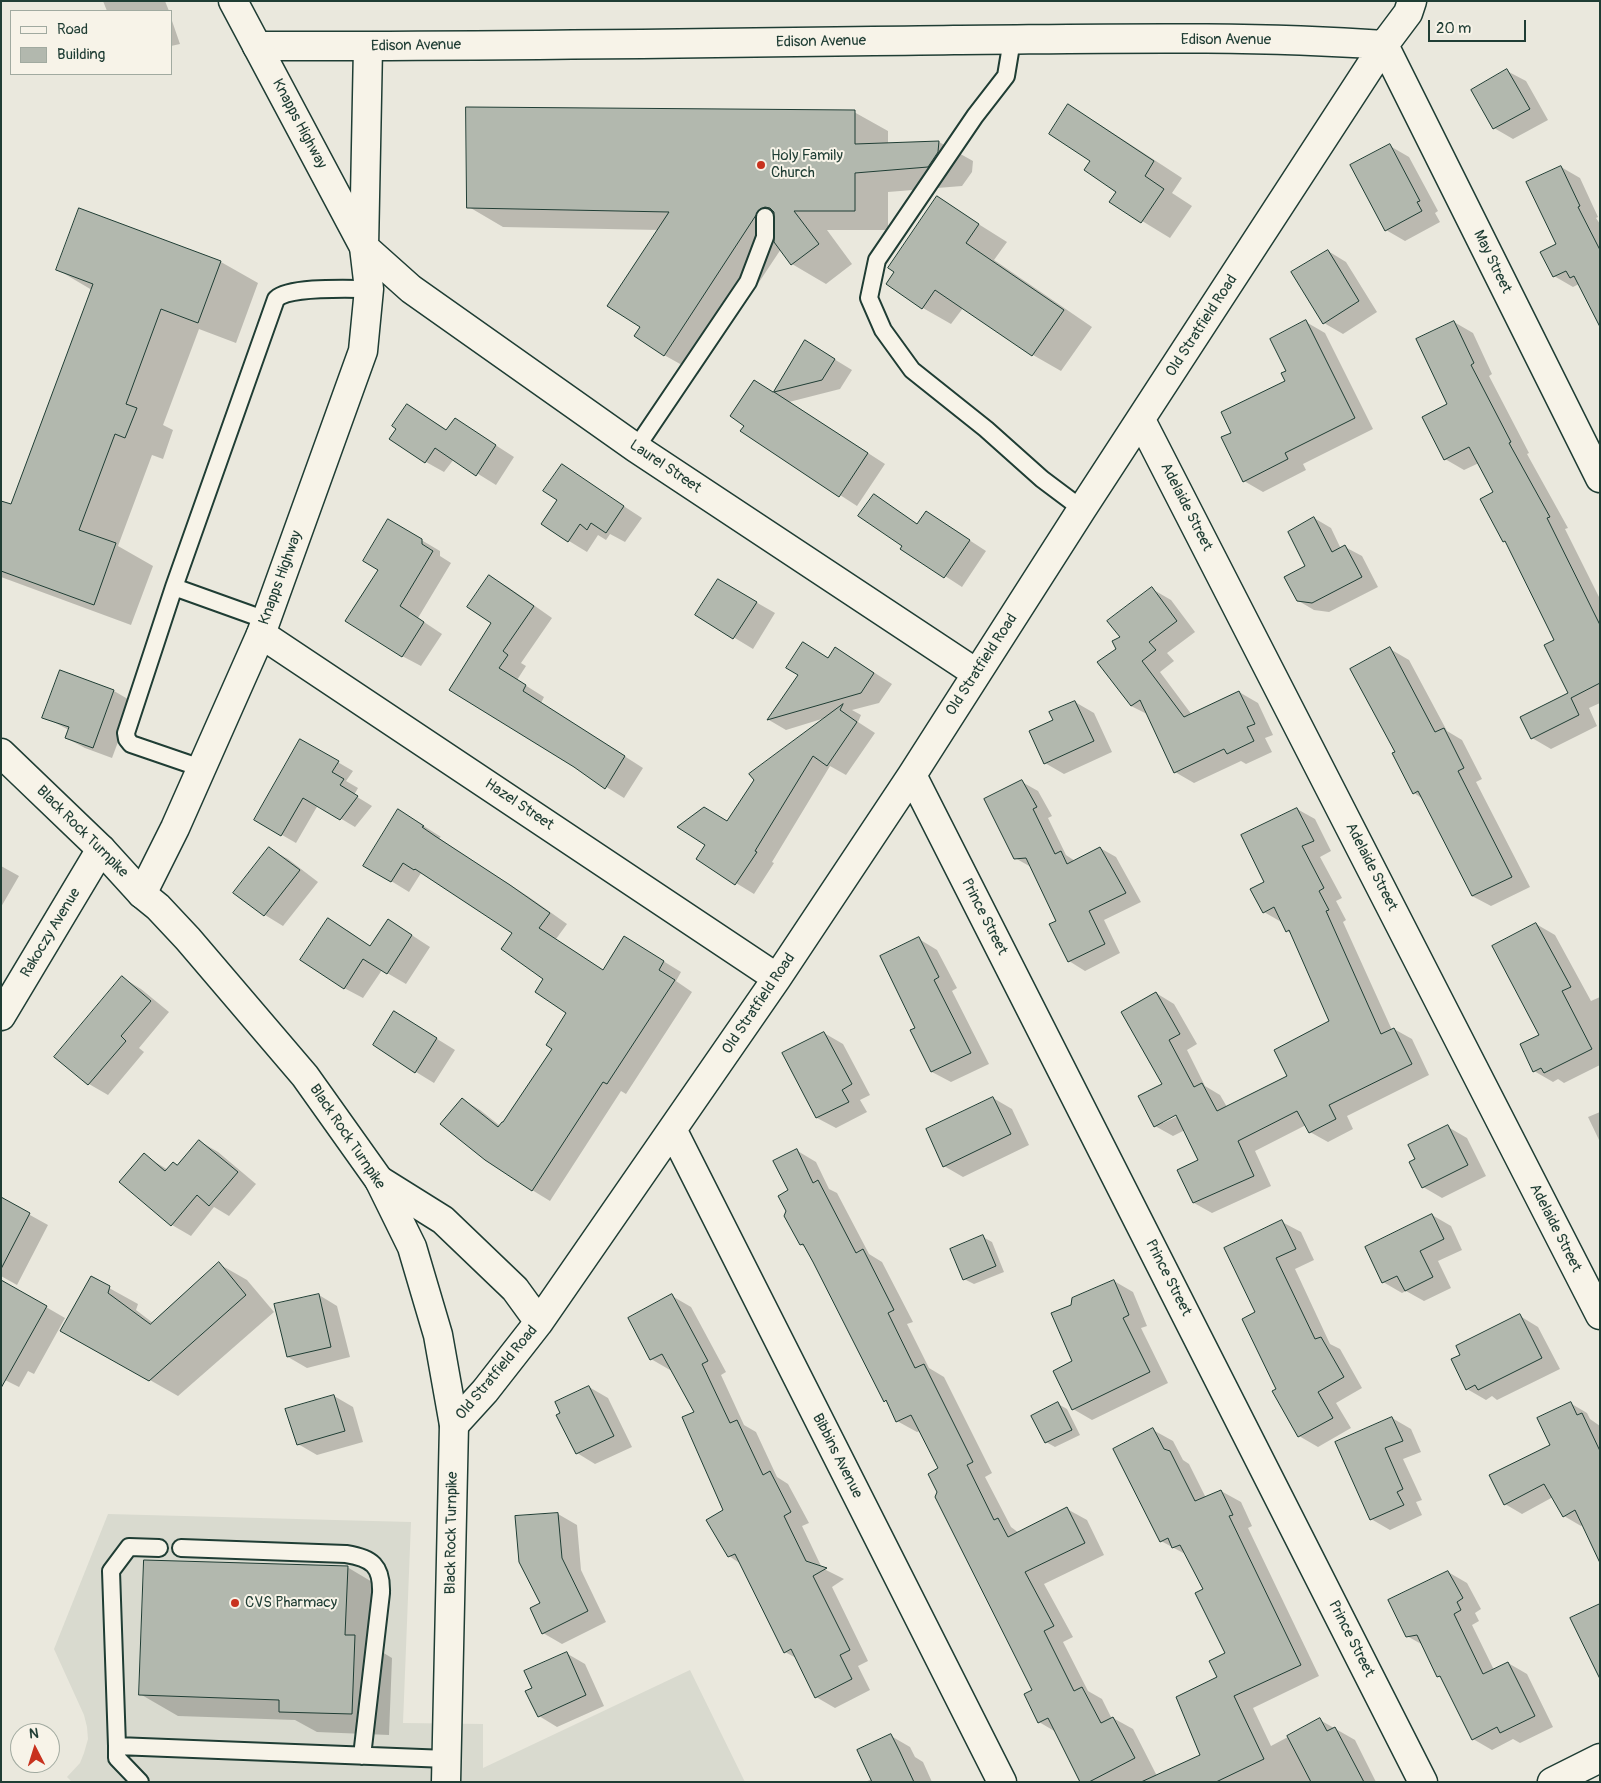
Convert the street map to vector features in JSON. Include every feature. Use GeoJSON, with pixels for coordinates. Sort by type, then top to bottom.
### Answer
{"type":"FeatureCollection","features":[{"type":"Feature","properties":{"kind":"street","name":"Knapps Highway"},"geometry":{"type":"LineString","coordinates":[[233,1],[364,246]]}},
{"type":"Feature","properties":{"kind":"street","name":"Old Stratfield Road"},"geometry":{"type":"LineString","coordinates":[[454,1425],[485,1391],[539,1322],[673,1131],[777,978],[912,775],[1082,509],[1384,45],[1408,13],[1412,1]]}},
{"type":"Feature","properties":{"kind":"street","name":"Edison Avenue"},"geometry":{"type":"LineString","coordinates":[[257,46],[368,47],[1012,40],[1307,40],[1384,45]]}},
{"type":"Feature","properties":{"kind":"street","name":"May Street"},"geometry":{"type":"LineString","coordinates":[[1384,45],[1600,478]]}},
{"type":"Feature","properties":{"kind":"street","name":"Knapps Highway"},"geometry":{"type":"LineString","coordinates":[[142,894],[175,828],[264,627],[363,351],[369,289],[364,246],[368,47]]}},
{"type":"Feature","properties":{"kind":"street","name":"Laurel Street"},"geometry":{"type":"LineString","coordinates":[[364,246],[411,289],[636,448],[976,673]]}},
{"type":"Feature","properties":{"kind":"street","name":"Adelaide Street"},"geometry":{"type":"LineString","coordinates":[[1141,420],[1600,1315]]}},
{"type":"Feature","properties":{"kind":"street","name":"Hazel Street"},"geometry":{"type":"LineString","coordinates":[[264,627],[777,978]]}},
{"type":"Feature","properties":{"kind":"street","name":"Black Rock Turnpike"},"geometry":{"type":"LineString","coordinates":[[1,753],[101,850],[142,894],[158,907],[188,939],[305,1076],[379,1180],[412,1247],[438,1335],[454,1425],[447,1770]]}},
{"type":"Feature","properties":{"kind":"street","name":"Prince Street"},"geometry":{"type":"LineString","coordinates":[[912,775],[1423,1782]]}},
{"type":"Feature","properties":{"kind":"street","name":"Rakoczy Avenue"},"geometry":{"type":"LineString","coordinates":[[1,1016],[101,850]]}},
{"type":"Feature","properties":{"kind":"street","name":"Bibbins Avenue"},"geometry":{"type":"LineString","coordinates":[[673,1131],[1002,1782]]}},
{"type":"Feature","properties":{"kind":"street","name":"Old Stratfield Road"},"geometry":{"type":"LineString","coordinates":[[379,1180],[444,1220],[515,1290],[539,1322]]}},
{"type":"Feature","properties":{"kind":"street"},"geometry":{"type":"LineString","coordinates":[[1552,1782],[1600,1758]]}},
{"type":"Feature","properties":{"kind":"lane"},"geometry":{"type":"LineString","coordinates":[[1012,40],[1006,76],[974,116],[877,260],[869,298],[883,330],[912,370],[986,429],[1042,479],[1082,509]]}},
{"type":"Feature","properties":{"kind":"lane"},"geometry":{"type":"LineString","coordinates":[[636,448],[748,282],[766,237],[765,218]]}},
{"type":"Feature","properties":{"kind":"lane"},"geometry":{"type":"LineString","coordinates":[[202,768],[131,744],[127,739],[126,733],[174,587],[276,299],[280,295],[294,292],[330,289],[369,289]]}},
{"type":"Feature","properties":{"kind":"lane"},"geometry":{"type":"LineString","coordinates":[[174,587],[264,627]]}},
{"type":"Feature","properties":{"kind":"lane"},"geometry":{"type":"LineString","coordinates":[[140,1782],[117,1758],[111,1571],[129,1547],[159,1548]]}},
{"type":"Feature","properties":{"kind":"lane"},"geometry":{"type":"LineString","coordinates":[[181,1548],[346,1554],[364,1558],[377,1568],[382,1580],[381,1593],[362,1756]]}},
{"type":"Feature","properties":{"kind":"lane"},"geometry":{"type":"LineString","coordinates":[[117,1746],[362,1756],[447,1770]]}},
{"type":"Feature","properties":{"kind":"shaded area"},"geometry":{"type":"Polygon","coordinates":[[[108,1514],[411,1522],[403,1723],[483,1724],[483,1768],[690,1670],[745,1782],[72,1782],[67,1777],[80,1763],[84,1753],[88,1739],[87,1727],[84,1715],[54,1649],[108,1514]]]}},
{"type":"Feature","properties":{"kind":"building"},"geometry":{"type":"Polygon","coordinates":[[[1507,69],[1530,109],[1493,129],[1471,90],[1507,69]]]}},
{"type":"Feature","properties":{"kind":"building"},"geometry":{"type":"Polygon","coordinates":[[[1068,104],[1154,161],[1145,176],[1164,189],[1141,223],[1109,202],[1116,192],[1084,170],[1090,161],[1049,134],[1068,104]]]}},
{"type":"Feature","properties":{"kind":"building"},"geometry":{"type":"Polygon","coordinates":[[[466,107],[855,110],[855,144],[939,141],[938,152],[928,167],[855,173],[855,211],[794,211],[819,244],[791,265],[774,242],[774,212],[770,208],[760,209],[664,356],[634,336],[640,327],[607,306],[669,212],[467,208],[466,107]]]}},
{"type":"Feature","properties":{"kind":"building"},"geometry":{"type":"Polygon","coordinates":[[[1390,144],[1420,201],[1417,202],[1422,211],[1385,231],[1350,165],[1390,144]]]}},
{"type":"Feature","properties":{"kind":"building"},"geometry":{"type":"Polygon","coordinates":[[[1561,166],[1580,206],[1578,207],[1600,250],[1600,327],[1574,276],[1570,278],[1566,271],[1553,277],[1540,252],[1556,244],[1526,182],[1561,166]]]}},
{"type":"Feature","properties":{"kind":"building"},"geometry":{"type":"Polygon","coordinates":[[[937,196],[979,224],[966,243],[1064,310],[1032,356],[935,290],[922,309],[886,284],[894,272],[888,268],[937,196]]]}},
{"type":"Feature","properties":{"kind":"building"},"geometry":{"type":"Polygon","coordinates":[[[79,208],[221,261],[198,323],[161,309],[126,404],[137,408],[125,438],[115,434],[79,530],[116,543],[94,605],[1,571],[1,501],[11,504],[93,284],[56,270],[79,208]]]}},
{"type":"Feature","properties":{"kind":"building"},"geometry":{"type":"Polygon","coordinates":[[[1328,250],[1359,301],[1323,324],[1291,272],[1328,250]]]}},
{"type":"Feature","properties":{"kind":"building"},"geometry":{"type":"Polygon","coordinates":[[[1306,320],[1355,418],[1285,453],[1288,459],[1243,482],[1221,437],[1231,433],[1221,412],[1285,381],[1281,373],[1286,371],[1270,339],[1306,320]]]}},
{"type":"Feature","properties":{"kind":"building"},"geometry":{"type":"Polygon","coordinates":[[[1454,321],[1474,363],[1471,365],[1511,442],[1509,443],[1550,517],[1547,518],[1600,625],[1600,683],[1571,698],[1579,715],[1531,739],[1520,717],[1568,693],[1544,645],[1554,640],[1505,541],[1503,542],[1480,499],[1493,492],[1469,447],[1444,460],[1422,417],[1447,404],[1416,339],[1454,321]]]}},
{"type":"Feature","properties":{"kind":"building"},"geometry":{"type":"Polygon","coordinates":[[[805,340],[835,359],[822,380],[774,392],[868,453],[839,497],[740,431],[744,426],[730,416],[754,380],[773,392],[805,340]]]}},
{"type":"Feature","properties":{"kind":"building"},"geometry":{"type":"Polygon","coordinates":[[[407,404],[446,430],[455,418],[496,445],[476,476],[435,448],[425,463],[389,439],[396,429],[392,426],[407,404]]]}},
{"type":"Feature","properties":{"kind":"building"},"geometry":{"type":"Polygon","coordinates":[[[562,464],[624,506],[606,533],[591,523],[587,530],[580,524],[568,542],[541,524],[557,500],[543,491],[562,464]]]}},
{"type":"Feature","properties":{"kind":"building"},"geometry":{"type":"Polygon","coordinates":[[[874,494],[917,524],[926,511],[970,540],[944,578],[900,549],[902,546],[858,516],[874,494]]]}},
{"type":"Feature","properties":{"kind":"building"},"geometry":{"type":"Polygon","coordinates":[[[1314,517],[1332,552],[1345,545],[1362,577],[1312,603],[1297,601],[1284,577],[1305,566],[1288,532],[1314,517]]]}},
{"type":"Feature","properties":{"kind":"building"},"geometry":{"type":"Polygon","coordinates":[[[388,519],[422,539],[422,544],[433,551],[400,606],[424,622],[402,657],[345,621],[378,570],[363,561],[388,519]]]}},
{"type":"Feature","properties":{"kind":"building"},"geometry":{"type":"Polygon","coordinates":[[[489,575],[534,606],[503,651],[508,655],[499,668],[526,685],[523,691],[625,756],[605,789],[574,767],[449,690],[491,623],[467,607],[489,575]]]}},
{"type":"Feature","properties":{"kind":"building"},"geometry":{"type":"Polygon","coordinates":[[[718,579],[757,602],[733,639],[695,615],[718,579]]]}},
{"type":"Feature","properties":{"kind":"building"},"geometry":{"type":"Polygon","coordinates":[[[1152,587],[1177,621],[1149,642],[1156,650],[1142,661],[1184,717],[1239,691],[1255,724],[1247,727],[1254,741],[1227,754],[1224,749],[1174,773],[1140,700],[1131,706],[1097,662],[1116,649],[1112,641],[1120,637],[1107,621],[1152,587]]]}},
{"type":"Feature","properties":{"kind":"building"},"geometry":{"type":"Polygon","coordinates":[[[803,642],[828,658],[835,647],[874,673],[861,693],[767,720],[798,675],[786,668],[803,642]]]}},
{"type":"Feature","properties":{"kind":"building"},"geometry":{"type":"Polygon","coordinates":[[[1390,647],[1435,732],[1444,728],[1464,768],[1458,771],[1512,877],[1472,896],[1418,791],[1413,794],[1392,753],[1395,752],[1350,669],[1390,647]]]}},
{"type":"Feature","properties":{"kind":"building"},"geometry":{"type":"Polygon","coordinates":[[[60,670],[114,690],[93,748],[65,738],[69,727],[42,718],[60,670]]]}},
{"type":"Feature","properties":{"kind":"building"},"geometry":{"type":"Polygon","coordinates":[[[1075,701],[1094,741],[1044,764],[1029,731],[1053,720],[1049,712],[1075,701]]]}},
{"type":"Feature","properties":{"kind":"building"},"geometry":{"type":"Polygon","coordinates":[[[843,704],[840,710],[857,722],[827,766],[813,756],[755,851],[757,852],[735,885],[696,859],[705,845],[677,827],[704,807],[727,821],[754,780],[749,774],[843,704]]]}},
{"type":"Feature","properties":{"kind":"building"},"geometry":{"type":"Polygon","coordinates":[[[300,739],[339,761],[332,772],[344,779],[340,785],[358,796],[340,820],[303,798],[281,836],[254,820],[300,739]]]}},
{"type":"Feature","properties":{"kind":"building"},"geometry":{"type":"Polygon","coordinates":[[[1022,780],[1037,807],[1033,809],[1055,854],[1061,851],[1067,864],[1100,847],[1126,893],[1089,911],[1105,944],[1068,962],[1049,924],[1056,921],[1026,858],[1014,859],[984,799],[1022,780]]]}},
{"type":"Feature","properties":{"kind":"building"},"geometry":{"type":"Polygon","coordinates":[[[1297,808],[1314,841],[1302,846],[1324,888],[1319,891],[1329,910],[1326,911],[1381,1034],[1394,1028],[1412,1064],[1329,1105],[1336,1119],[1309,1133],[1297,1111],[1238,1141],[1254,1176],[1193,1203],[1177,1170],[1198,1160],[1176,1115],[1154,1127],[1138,1096],[1162,1084],[1121,1012],[1156,992],[1180,1034],[1169,1040],[1194,1087],[1202,1083],[1217,1111],[1287,1076],[1274,1050],[1329,1021],[1289,930],[1286,932],[1274,907],[1263,913],[1250,889],[1264,882],[1241,835],[1297,808]]]}},
{"type":"Feature","properties":{"kind":"building"},"geometry":{"type":"Polygon","coordinates":[[[398,809],[550,913],[539,928],[603,970],[624,936],[664,961],[659,970],[675,980],[607,1084],[603,1082],[532,1191],[485,1160],[440,1124],[462,1098],[498,1127],[552,1049],[546,1045],[566,1013],[535,992],[543,979],[501,949],[512,933],[403,863],[391,882],[363,866],[398,809]]]}},
{"type":"Feature","properties":{"kind":"building"},"geometry":{"type":"Polygon","coordinates":[[[269,847],[300,870],[264,916],[233,893],[269,847]]]}},
{"type":"Feature","properties":{"kind":"building"},"geometry":{"type":"Polygon","coordinates":[[[328,918],[370,946],[388,919],[412,935],[387,974],[363,959],[344,989],[300,960],[328,918]]]}},
{"type":"Feature","properties":{"kind":"building"},"geometry":{"type":"Polygon","coordinates":[[[1536,923],[1571,987],[1562,991],[1592,1049],[1544,1073],[1541,1068],[1533,1072],[1520,1044],[1539,1035],[1492,946],[1536,923]]]}},
{"type":"Feature","properties":{"kind":"building"},"geometry":{"type":"Polygon","coordinates":[[[919,937],[939,977],[934,980],[971,1053],[931,1072],[910,1030],[915,1028],[880,956],[919,937]]]}},
{"type":"Feature","properties":{"kind":"building"},"geometry":{"type":"Polygon","coordinates":[[[122,976],[151,1001],[121,1036],[126,1041],[88,1085],[54,1057],[122,976]]]}},
{"type":"Feature","properties":{"kind":"building"},"geometry":{"type":"Polygon","coordinates":[[[394,1011],[437,1038],[415,1073],[373,1045],[394,1011]]]}},
{"type":"Feature","properties":{"kind":"building"},"geometry":{"type":"Polygon","coordinates":[[[824,1032],[852,1084],[842,1090],[849,1102],[816,1118],[782,1053],[824,1032]]]}},
{"type":"Feature","properties":{"kind":"building"},"geometry":{"type":"Polygon","coordinates":[[[993,1097],[1011,1134],[943,1167],[926,1129],[993,1097]]]}},
{"type":"Feature","properties":{"kind":"building"},"geometry":{"type":"Polygon","coordinates":[[[1448,1125],[1468,1165],[1422,1188],[1409,1162],[1415,1159],[1408,1145],[1448,1125]]]}},
{"type":"Feature","properties":{"kind":"building"},"geometry":{"type":"Polygon","coordinates":[[[199,1140],[238,1172],[209,1206],[197,1195],[171,1226],[119,1182],[144,1153],[165,1171],[173,1162],[177,1165],[199,1140]]]}},
{"type":"Feature","properties":{"kind":"building"},"geometry":{"type":"Polygon","coordinates":[[[797,1149],[813,1183],[818,1180],[856,1253],[863,1249],[894,1310],[888,1313],[915,1368],[924,1364],[973,1462],[967,1465],[994,1520],[998,1518],[1008,1537],[1067,1507],[1085,1543],[1025,1572],[1054,1626],[1044,1631],[1074,1691],[1082,1687],[1101,1723],[1113,1717],[1135,1758],[1089,1782],[1080,1782],[1048,1718],[1038,1723],[1024,1694],[1032,1690],[935,1497],[937,1492],[928,1474],[938,1468],[911,1415],[896,1422],[813,1262],[803,1244],[800,1245],[784,1216],[786,1211],[778,1196],[788,1190],[773,1161],[797,1149]]]}},
{"type":"Feature","properties":{"kind":"building"},"geometry":{"type":"Polygon","coordinates":[[[1,1197],[30,1213],[1,1269],[1,1197]]]}},
{"type":"Feature","properties":{"kind":"building"},"geometry":{"type":"Polygon","coordinates":[[[1432,1214],[1444,1239],[1420,1251],[1433,1277],[1405,1291],[1397,1276],[1382,1283],[1365,1247],[1432,1214]]]}},
{"type":"Feature","properties":{"kind":"building"},"geometry":{"type":"Polygon","coordinates":[[[1282,1220],[1296,1249],[1276,1258],[1315,1339],[1321,1337],[1344,1377],[1318,1392],[1333,1418],[1298,1437],[1272,1391],[1276,1389],[1242,1319],[1255,1312],[1224,1248],[1282,1220]]]}},
{"type":"Feature","properties":{"kind":"building"},"geometry":{"type":"Polygon","coordinates":[[[983,1235],[996,1266],[963,1280],[950,1249],[983,1235]]]}},
{"type":"Feature","properties":{"kind":"building"},"geometry":{"type":"Polygon","coordinates":[[[219,1262],[246,1295],[149,1381],[60,1331],[91,1276],[110,1286],[108,1293],[150,1324],[219,1262]]]}},
{"type":"Feature","properties":{"kind":"building"},"geometry":{"type":"Polygon","coordinates":[[[1,1280],[47,1306],[1,1388],[1,1280]]]}},
{"type":"Feature","properties":{"kind":"building"},"geometry":{"type":"Polygon","coordinates":[[[1114,1280],[1129,1315],[1123,1318],[1150,1372],[1072,1410],[1053,1371],[1072,1361],[1051,1313],[1071,1305],[1072,1298],[1114,1280]]]}},
{"type":"Feature","properties":{"kind":"building"},"geometry":{"type":"Polygon","coordinates":[[[319,1294],[331,1347],[287,1357],[274,1304],[319,1294]]]}},
{"type":"Feature","properties":{"kind":"building"},"geometry":{"type":"Polygon","coordinates":[[[672,1294],[708,1361],[702,1364],[730,1423],[737,1420],[763,1475],[770,1471],[791,1512],[784,1516],[806,1561],[827,1568],[813,1576],[850,1650],[840,1655],[852,1679],[815,1698],[791,1649],[784,1653],[735,1554],[728,1557],[706,1520],[723,1510],[682,1417],[694,1412],[662,1354],[650,1360],[628,1318],[672,1294]]]}},
{"type":"Feature","properties":{"kind":"building"},"geometry":{"type":"Polygon","coordinates":[[[1520,1314],[1542,1358],[1478,1390],[1475,1385],[1466,1390],[1451,1359],[1460,1355],[1456,1346],[1520,1314]]]}},
{"type":"Feature","properties":{"kind":"building"},"geometry":{"type":"Polygon","coordinates":[[[589,1386],[614,1436],[576,1454],[556,1415],[560,1413],[555,1402],[589,1386]]]}},
{"type":"Feature","properties":{"kind":"building"},"geometry":{"type":"Polygon","coordinates":[[[334,1395],[345,1431],[297,1445],[285,1409],[334,1395]]]}},
{"type":"Feature","properties":{"kind":"building"},"geometry":{"type":"Polygon","coordinates":[[[1058,1402],[1072,1430],[1045,1443],[1031,1416],[1058,1402]]]}},
{"type":"Feature","properties":{"kind":"building"},"geometry":{"type":"Polygon","coordinates":[[[1571,1402],[1577,1415],[1582,1413],[1600,1451],[1600,1563],[1575,1510],[1563,1517],[1544,1484],[1504,1505],[1489,1475],[1550,1445],[1537,1418],[1571,1402]]]}},
{"type":"Feature","properties":{"kind":"building"},"geometry":{"type":"Polygon","coordinates":[[[1392,1417],[1403,1441],[1385,1448],[1403,1489],[1397,1492],[1404,1505],[1370,1520],[1335,1442],[1392,1417]]]}},
{"type":"Feature","properties":{"kind":"building"},"geometry":{"type":"Polygon","coordinates":[[[1153,1428],[1164,1449],[1170,1451],[1195,1501],[1221,1490],[1233,1515],[1229,1516],[1301,1665],[1234,1696],[1264,1759],[1216,1782],[1141,1782],[1200,1755],[1176,1697],[1217,1677],[1209,1661],[1225,1653],[1195,1593],[1203,1589],[1180,1545],[1172,1548],[1168,1538],[1160,1542],[1113,1449],[1153,1428]]]}},
{"type":"Feature","properties":{"kind":"building"},"geometry":{"type":"Polygon","coordinates":[[[558,1513],[562,1558],[588,1611],[542,1634],[530,1608],[540,1603],[519,1562],[515,1516],[558,1513]]]}},
{"type":"Feature","properties":{"kind":"building","name":"CVS Pharmacy"},"geometry":{"type":"Polygon","coordinates":[[[144,1560],[348,1566],[345,1635],[355,1635],[352,1714],[279,1712],[279,1700],[139,1695],[144,1560]]]}},
{"type":"Feature","properties":{"kind":"building"},"geometry":{"type":"Polygon","coordinates":[[[1448,1571],[1463,1598],[1457,1602],[1461,1610],[1454,1614],[1483,1674],[1508,1662],[1535,1716],[1500,1733],[1497,1727],[1472,1740],[1440,1676],[1437,1677],[1417,1635],[1406,1637],[1388,1600],[1448,1571]]]}},
{"type":"Feature","properties":{"kind":"building"},"geometry":{"type":"Polygon","coordinates":[[[1600,1604],[1600,1679],[1570,1618],[1600,1604]]]}},
{"type":"Feature","properties":{"kind":"building"},"geometry":{"type":"Polygon","coordinates":[[[567,1652],[586,1695],[538,1717],[525,1691],[532,1688],[524,1671],[567,1652]]]}},
{"type":"Feature","properties":{"kind":"building"},"geometry":{"type":"Polygon","coordinates":[[[1320,1718],[1327,1731],[1335,1727],[1364,1782],[1311,1782],[1287,1736],[1320,1718]]]}},
{"type":"Feature","properties":{"kind":"building"},"geometry":{"type":"Polygon","coordinates":[[[891,1734],[914,1782],[872,1782],[857,1750],[891,1734]]]}},
{"type":"Feature","properties":{"kind":"place","name":"Holy Family Church"},"geometry":{"type":"Point","coordinates":[761,165]}},
{"type":"Feature","properties":{"kind":"place","name":"CVS Pharmacy"},"geometry":{"type":"Point","coordinates":[235,1603]}}]}
